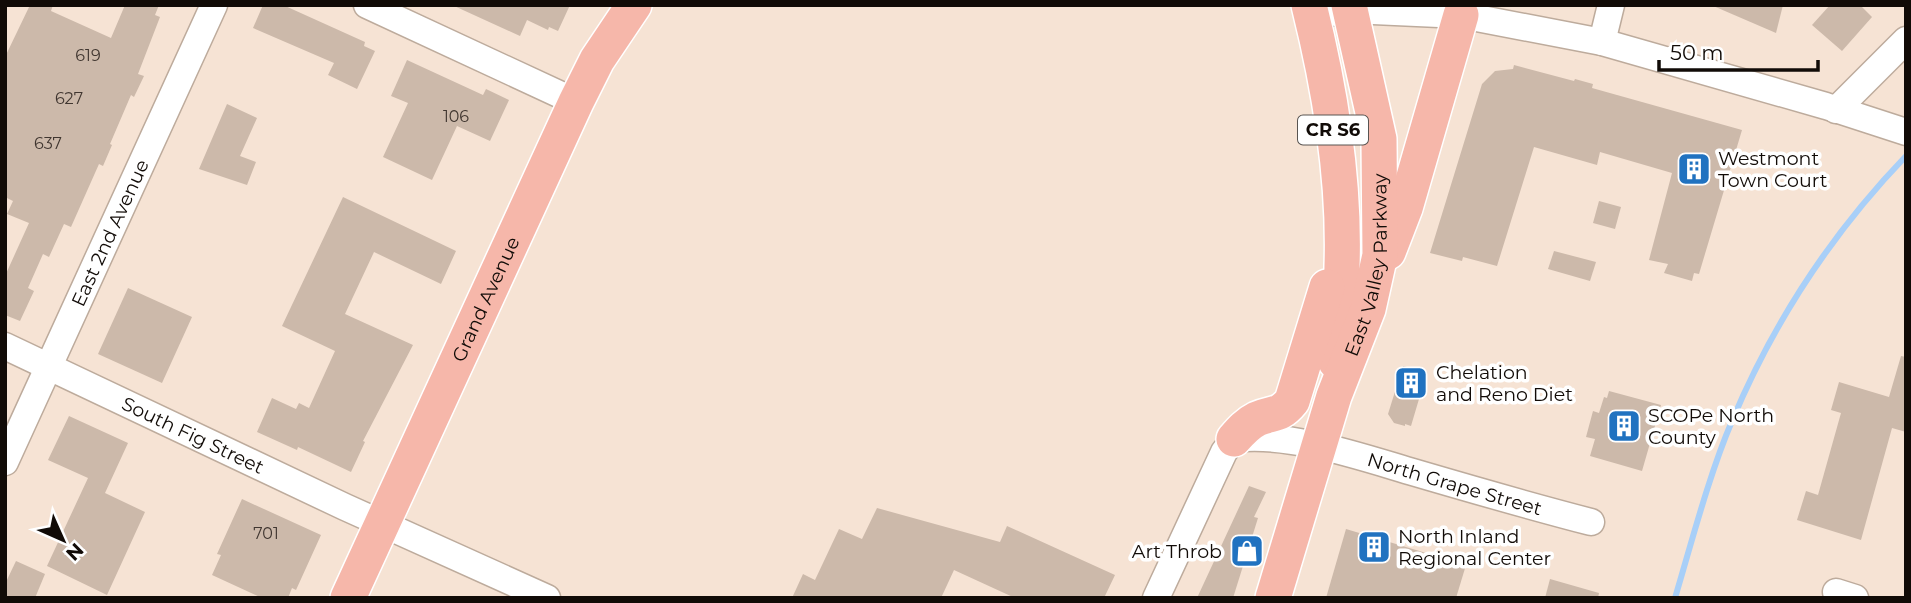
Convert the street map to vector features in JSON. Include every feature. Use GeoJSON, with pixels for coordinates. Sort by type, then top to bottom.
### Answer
{"type":"FeatureCollection","features":[{"type":"Feature","properties":{"kind":"main road","name":"Grand Avenue"},"geometry":{"type":"LineString","coordinates":[[348,598],[576,102],[619,20],[634,5]]}},
{"type":"Feature","properties":{"kind":"main road","name":"East Valley Parkway"},"geometry":{"type":"LineString","coordinates":[[1273,598],[1334,396],[1373,291],[1380,255],[1379,139],[1350,8]]}},
{"type":"Feature","properties":{"kind":"main road","name":"East Valley Parkway"},"geometry":{"type":"LineString","coordinates":[[1310,11],[1336,146],[1341,195],[1342,266],[1334,396]]}},
{"type":"Feature","properties":{"kind":"main road"},"geometry":{"type":"LineString","coordinates":[[1373,291],[1405,208],[1461,15]]}},
{"type":"Feature","properties":{"kind":"main road"},"geometry":{"type":"LineString","coordinates":[[1234,439],[1244,427],[1258,419],[1282,412],[1292,401],[1342,233]]}},
{"type":"Feature","properties":{"kind":"street","name":"East 2nd Avenue"},"geometry":{"type":"LineString","coordinates":[[5,462],[214,5]]}},
{"type":"Feature","properties":{"kind":"street"},"geometry":{"type":"LineString","coordinates":[[368,5],[576,102]]}},
{"type":"Feature","properties":{"kind":"street"},"geometry":{"type":"LineString","coordinates":[[1602,42],[1611,5]]}},
{"type":"Feature","properties":{"kind":"street"},"geometry":{"type":"LineString","coordinates":[[1310,11],[1350,8],[1461,15],[1602,42],[1895,129]]}},
{"type":"Feature","properties":{"kind":"street"},"geometry":{"type":"LineString","coordinates":[[1836,110],[1906,40]]}},
{"type":"Feature","properties":{"kind":"street","name":"South Fig Street"},"geometry":{"type":"LineString","coordinates":[[5,346],[547,598]]}},
{"type":"Feature","properties":{"kind":"street","name":"North Grape Street"},"geometry":{"type":"LineString","coordinates":[[1234,439],[1271,437],[1354,455],[1591,522]]}},
{"type":"Feature","properties":{"kind":"street"},"geometry":{"type":"LineString","coordinates":[[1156,598],[1224,452],[1234,439]]}},
{"type":"Feature","properties":{"kind":"building"},"geometry":{"type":"Polygon","coordinates":[[[30,5],[53,5],[51,11],[111,38],[125,5],[159,5],[155,15],[160,17],[138,74],[144,76],[134,97],[131,95],[103,166],[99,164],[71,227],[64,224],[49,257],[43,254],[28,288],[34,291],[20,321],[5,315],[5,276],[29,223],[7,214],[13,201],[5,197],[5,57],[30,5]]]}},
{"type":"Feature","properties":{"kind":"building"},"geometry":{"type":"Polygon","coordinates":[[[263,5],[283,5],[365,42],[364,46],[375,51],[357,89],[328,75],[334,63],[253,28],[263,5]]]}},
{"type":"Feature","properties":{"kind":"building"},"geometry":{"type":"Polygon","coordinates":[[[452,5],[570,5],[558,31],[549,27],[548,30],[527,20],[520,36],[452,5]]]}},
{"type":"Feature","properties":{"kind":"building"},"geometry":{"type":"Polygon","coordinates":[[[1711,5],[1783,5],[1776,33],[1711,5]]]}},
{"type":"Feature","properties":{"kind":"building"},"geometry":{"type":"Polygon","coordinates":[[[1830,5],[1860,5],[1872,17],[1842,51],[1812,25],[1830,5]]]}},
{"type":"Feature","properties":{"kind":"building"},"geometry":{"type":"Polygon","coordinates":[[[407,60],[483,95],[486,89],[509,100],[490,141],[457,126],[432,180],[383,157],[408,103],[391,96],[407,60]]]}},
{"type":"Feature","properties":{"kind":"building","name":"Westmont Town Court"},"geometry":{"type":"Polygon","coordinates":[[[1514,65],[1593,84],[1592,88],[1742,130],[1699,274],[1694,273],[1692,281],[1664,273],[1668,264],[1649,260],[1672,173],[1600,152],[1597,165],[1534,147],[1497,266],[1463,257],[1462,261],[1430,253],[1482,84],[1495,71],[1513,69],[1514,65]]]}},
{"type":"Feature","properties":{"kind":"building"},"geometry":{"type":"Polygon","coordinates":[[[227,104],[257,118],[240,156],[256,162],[247,185],[199,169],[227,104]]]}},
{"type":"Feature","properties":{"kind":"building"},"geometry":{"type":"Polygon","coordinates":[[[343,197],[456,251],[441,284],[374,252],[345,314],[413,345],[363,441],[365,442],[351,472],[298,447],[297,450],[257,432],[272,398],[296,409],[299,403],[309,408],[335,351],[282,326],[343,197]]]}},
{"type":"Feature","properties":{"kind":"building"},"geometry":{"type":"Polygon","coordinates":[[[1599,201],[1621,207],[1615,229],[1593,223],[1599,201]]]}},
{"type":"Feature","properties":{"kind":"building"},"geometry":{"type":"Polygon","coordinates":[[[1554,251],[1596,262],[1590,281],[1548,269],[1554,251]]]}},
{"type":"Feature","properties":{"kind":"building"},"geometry":{"type":"Polygon","coordinates":[[[128,288],[192,317],[162,383],[98,354],[128,288]]]}},
{"type":"Feature","properties":{"kind":"building"},"geometry":{"type":"Polygon","coordinates":[[[1901,356],[1906,357],[1906,432],[1892,428],[1861,540],[1797,520],[1806,491],[1818,495],[1841,413],[1831,410],[1839,382],[1889,397],[1901,356]]]}},
{"type":"Feature","properties":{"kind":"building","name":"Chelation and Reno Diet"},"geometry":{"type":"Polygon","coordinates":[[[1403,366],[1427,372],[1411,426],[1394,423],[1388,414],[1403,366]]]}},
{"type":"Feature","properties":{"kind":"building","name":"SCOPe North County"},"geometry":{"type":"Polygon","coordinates":[[[1609,391],[1661,405],[1642,471],[1590,456],[1595,439],[1586,437],[1593,411],[1599,413],[1609,391]]]}},
{"type":"Feature","properties":{"kind":"building"},"geometry":{"type":"Polygon","coordinates":[[[69,416],[128,443],[105,493],[145,512],[107,595],[47,566],[88,478],[48,460],[69,416]]]}},
{"type":"Feature","properties":{"kind":"building"},"geometry":{"type":"Polygon","coordinates":[[[1249,486],[1266,492],[1254,517],[1258,518],[1233,598],[1197,598],[1249,486]]]}},
{"type":"Feature","properties":{"kind":"building"},"geometry":{"type":"Polygon","coordinates":[[[242,499],[321,535],[296,590],[292,588],[288,598],[262,598],[212,575],[221,555],[217,554],[242,499]]]}},
{"type":"Feature","properties":{"kind":"building"},"geometry":{"type":"Polygon","coordinates":[[[877,508],[1000,542],[1007,526],[1115,575],[1104,598],[1015,598],[954,570],[941,598],[792,598],[803,574],[815,580],[839,529],[862,539],[877,508]]]}},
{"type":"Feature","properties":{"kind":"building","name":"North Inland Regional Center"},"geometry":{"type":"Polygon","coordinates":[[[1346,529],[1466,565],[1456,598],[1326,598],[1346,529]]]}},
{"type":"Feature","properties":{"kind":"building"},"geometry":{"type":"Polygon","coordinates":[[[16,561],[45,574],[35,598],[5,598],[5,584],[16,561]]]}},
{"type":"Feature","properties":{"kind":"building"},"geometry":{"type":"Polygon","coordinates":[[[1550,579],[1599,593],[1598,598],[1545,598],[1550,579]]]}},
{"type":"Feature","properties":{"kind":"waterway"},"geometry":{"type":"LineString","coordinates":[[1675,598],[1716,463],[1732,421],[1766,349],[1830,247],[1879,185],[1906,156]]}},
{"type":"Feature","properties":{"kind":"place","name":"Westmont Town Court"},"geometry":{"type":"Point","coordinates":[1694,169]}},
{"type":"Feature","properties":{"kind":"place","name":"Chelation and Reno Diet"},"geometry":{"type":"Point","coordinates":[1411,383]}},
{"type":"Feature","properties":{"kind":"place","name":"SCOPe North County"},"geometry":{"type":"Point","coordinates":[1624,426]}},
{"type":"Feature","properties":{"kind":"place","name":"North Inland Regional Center"},"geometry":{"type":"Point","coordinates":[1374,547]}},
{"type":"Feature","properties":{"kind":"place","name":"Art Throb"},"geometry":{"type":"Point","coordinates":[1247,551]}}]}
